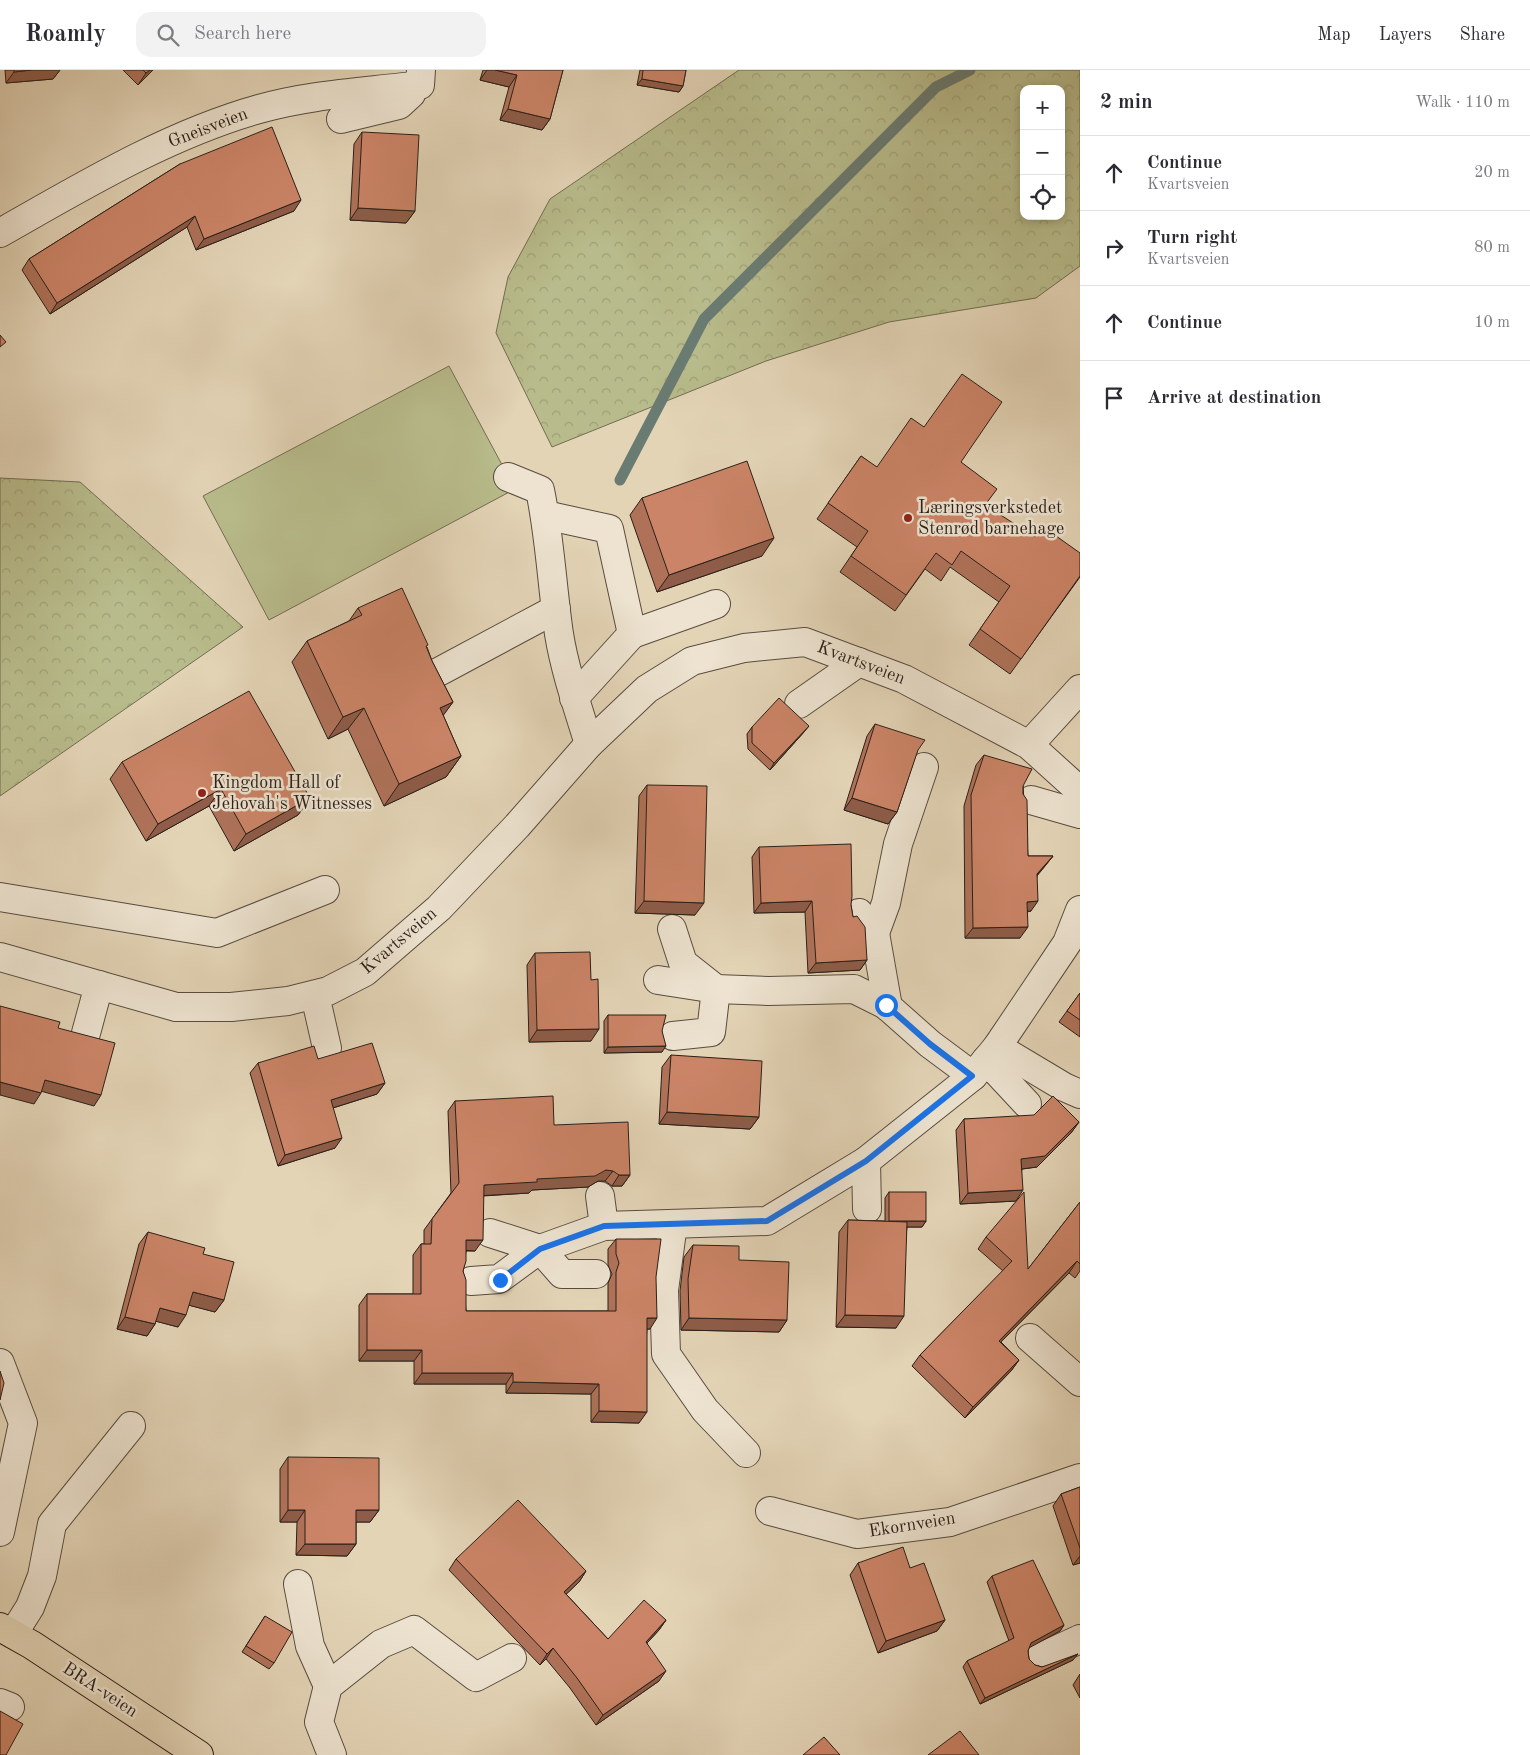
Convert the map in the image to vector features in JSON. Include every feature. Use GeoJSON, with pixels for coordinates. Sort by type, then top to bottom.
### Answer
{"type":"FeatureCollection","features":[{"type":"Feature","properties":{"kind":"main road","name":"BRA-veien"},"geometry":{"type":"LineString","coordinates":[[6,1630],[199,1755]]}},
{"type":"Feature","properties":{"kind":"street"},"geometry":{"type":"LineString","coordinates":[[341,119],[399,105],[416,75],[388,70]]}},
{"type":"Feature","properties":{"kind":"street","name":"Gneisveien"},"geometry":{"type":"LineString","coordinates":[[0,233],[153,149],[260,108],[311,99],[416,75]]}},
{"type":"Feature","properties":{"kind":"street"},"geometry":{"type":"LineString","coordinates":[[508,477],[542,503],[609,529],[632,634]]}},
{"type":"Feature","properties":{"kind":"street"},"geometry":{"type":"LineString","coordinates":[[542,503],[559,636],[574,698],[589,744]]}},
{"type":"Feature","properties":{"kind":"street"},"geometry":{"type":"LineString","coordinates":[[574,698],[632,634],[716,604]]}},
{"type":"Feature","properties":{"kind":"street"},"geometry":{"type":"LineString","coordinates":[[431,676],[556,609]]}},
{"type":"Feature","properties":{"kind":"street","name":"Kvartsveien"},"geometry":{"type":"LineString","coordinates":[[0,957],[176,1007],[231,1007],[288,1001],[328,991],[365,972],[439,908],[517,826],[589,744],[646,689],[692,661],[744,648],[805,642],[904,679],[1029,745],[1080,791]]}},
{"type":"Feature","properties":{"kind":"street"},"geometry":{"type":"LineString","coordinates":[[798,704],[859,662]]}},
{"type":"Feature","properties":{"kind":"street"},"geometry":{"type":"LineString","coordinates":[[1029,745],[1080,689]]}},
{"type":"Feature","properties":{"kind":"street"},"geometry":{"type":"LineString","coordinates":[[888,1007],[867,923],[886,903],[898,844],[924,767]]}},
{"type":"Feature","properties":{"kind":"street"},"geometry":{"type":"LineString","coordinates":[[1031,800],[1080,814]]}},
{"type":"Feature","properties":{"kind":"street"},"geometry":{"type":"LineString","coordinates":[[0,896],[217,933],[324,890]]}},
{"type":"Feature","properties":{"kind":"street"},"geometry":{"type":"LineString","coordinates":[[471,1281],[500,1280],[540,1249],[604,1226],[767,1221],[866,1161],[985,1061],[1074,945],[1080,910]]}},
{"type":"Feature","properties":{"kind":"street"},"geometry":{"type":"LineString","coordinates":[[672,929],[683,963],[716,989]]}},
{"type":"Feature","properties":{"kind":"street"},"geometry":{"type":"LineString","coordinates":[[658,980],[716,989],[768,991],[854,989],[888,1007],[930,1044],[1064,1087],[1080,1094]]}},
{"type":"Feature","properties":{"kind":"street"},"geometry":{"type":"LineString","coordinates":[[86,1033],[99,985]]}},
{"type":"Feature","properties":{"kind":"street"},"geometry":{"type":"LineString","coordinates":[[673,1036],[711,1032],[716,989]]}},
{"type":"Feature","properties":{"kind":"street"},"geometry":{"type":"LineString","coordinates":[[315,994],[328,1048]]}},
{"type":"Feature","properties":{"kind":"street"},"geometry":{"type":"LineString","coordinates":[[985,1061],[1027,1104]]}},
{"type":"Feature","properties":{"kind":"street"},"geometry":{"type":"LineString","coordinates":[[866,1161],[867,1208]]}},
{"type":"Feature","properties":{"kind":"street"},"geometry":{"type":"LineString","coordinates":[[600,1196],[604,1226]]}},
{"type":"Feature","properties":{"kind":"street"},"geometry":{"type":"LineString","coordinates":[[673,1224],[664,1290],[666,1354],[705,1410],[746,1453]]}},
{"type":"Feature","properties":{"kind":"street"},"geometry":{"type":"LineString","coordinates":[[490,1233],[540,1249],[562,1274],[596,1274]]}},
{"type":"Feature","properties":{"kind":"street"},"geometry":{"type":"LineString","coordinates":[[1030,1338],[1080,1382]]}},
{"type":"Feature","properties":{"kind":"street"},"geometry":{"type":"LineString","coordinates":[[0,1363],[23,1423],[0,1532]]}},
{"type":"Feature","properties":{"kind":"street"},"geometry":{"type":"LineString","coordinates":[[6,1630],[30,1607],[42,1576],[52,1524],[131,1426]]}},
{"type":"Feature","properties":{"kind":"street","name":"Ekornveien"},"geometry":{"type":"LineString","coordinates":[[770,1511],[857,1534],[950,1522],[1080,1478]]}},
{"type":"Feature","properties":{"kind":"street"},"geometry":{"type":"LineString","coordinates":[[298,1584],[310,1646],[328,1686]]}},
{"type":"Feature","properties":{"kind":"street"},"geometry":{"type":"LineString","coordinates":[[332,1755],[319,1722],[328,1686],[381,1644],[414,1630],[476,1677],[512,1658]]}},
{"type":"Feature","properties":{"kind":"street"},"geometry":{"type":"LineString","coordinates":[[1038,1658],[1080,1639]]}},
{"type":"Feature","properties":{"kind":"green space"},"geometry":{"type":"Polygon","coordinates":[[[739,70],[1080,70],[1080,266],[1036,298],[889,322],[766,361],[552,447],[496,333],[508,277],[550,199],[739,70]]]}},
{"type":"Feature","properties":{"kind":"green space"},"geometry":{"type":"Polygon","coordinates":[[[449,366],[515,489],[269,620],[203,496],[449,366]]]}},
{"type":"Feature","properties":{"kind":"green space"},"geometry":{"type":"Polygon","coordinates":[[[0,478],[80,482],[243,627],[0,796],[0,478]]]}},
{"type":"Feature","properties":{"kind":"building"},"geometry":{"type":"Polygon","coordinates":[[[14,70],[31,70],[14,72],[14,70]]]}},
{"type":"Feature","properties":{"kind":"building"},"geometry":{"type":"Polygon","coordinates":[[[495,70],[563,70],[550,119],[508,109],[517,75],[495,70]]]}},
{"type":"Feature","properties":{"kind":"building"},"geometry":{"type":"Polygon","coordinates":[[[643,70],[686,70],[683,86],[642,79],[643,70]]]}},
{"type":"Feature","properties":{"kind":"building"},"geometry":{"type":"Polygon","coordinates":[[[272,127],[301,200],[204,239],[195,216],[57,303],[29,259],[180,164],[272,127]]]}},
{"type":"Feature","properties":{"kind":"building"},"geometry":{"type":"Polygon","coordinates":[[[362,132],[419,135],[415,211],[358,208],[362,132]]]}},
{"type":"Feature","properties":{"kind":"building"},"geometry":{"type":"Polygon","coordinates":[[[0,335],[6,342],[0,347],[0,335]]]}},
{"type":"Feature","properties":{"kind":"building"},"geometry":{"type":"Polygon","coordinates":[[[962,374],[1002,402],[961,462],[997,489],[985,505],[1035,537],[1042,526],[1080,553],[1080,576],[1021,659],[980,629],[1010,586],[961,551],[952,565],[936,553],[906,595],[851,556],[868,531],[828,503],[861,456],[877,467],[911,418],[924,427],[962,374]]]}},
{"type":"Feature","properties":{"kind":"building"},"geometry":{"type":"Polygon","coordinates":[[[747,461],[774,538],[669,575],[642,498],[747,461]]]}},
{"type":"Feature","properties":{"kind":"building"},"geometry":{"type":"Polygon","coordinates":[[[402,588],[428,645],[426,646],[432,661],[453,702],[440,708],[461,756],[399,784],[364,708],[343,717],[307,641],[362,615],[358,608],[402,588]]]}},
{"type":"Feature","properties":{"kind":"building","name":"Kingdom Hall of Jehovah's Witnesses"},"geometry":{"type":"Polygon","coordinates":[[[249,691],[310,798],[246,834],[221,789],[158,824],[122,762],[249,691]]]}},
{"type":"Feature","properties":{"kind":"building"},"geometry":{"type":"Polygon","coordinates":[[[779,698],[809,726],[774,763],[752,743],[752,727],[779,698]]]}},
{"type":"Feature","properties":{"kind":"building"},"geometry":{"type":"Polygon","coordinates":[[[875,724],[925,740],[918,750],[897,812],[852,798],[875,724]]]}},
{"type":"Feature","properties":{"kind":"building"},"geometry":{"type":"Polygon","coordinates":[[[984,755],[1032,769],[1023,786],[1023,794],[1027,800],[1028,856],[1053,856],[1037,874],[1038,901],[1027,902],[1028,927],[973,928],[971,795],[984,755]]]}},
{"type":"Feature","properties":{"kind":"building"},"geometry":{"type":"Polygon","coordinates":[[[647,785],[707,786],[704,903],[644,901],[647,785]]]}},
{"type":"Feature","properties":{"kind":"building"},"geometry":{"type":"Polygon","coordinates":[[[851,844],[851,905],[853,917],[857,916],[865,927],[867,960],[816,963],[812,901],[761,903],[759,847],[851,844]]]}},
{"type":"Feature","properties":{"kind":"building"},"geometry":{"type":"Polygon","coordinates":[[[590,952],[591,980],[598,979],[599,1029],[537,1030],[535,953],[590,952]]]}},
{"type":"Feature","properties":{"kind":"building"},"geometry":{"type":"Polygon","coordinates":[[[1080,993],[1080,1020],[1067,1011],[1080,993]]]}},
{"type":"Feature","properties":{"kind":"building"},"geometry":{"type":"Polygon","coordinates":[[[0,1006],[60,1022],[58,1028],[115,1043],[101,1095],[45,1080],[41,1093],[0,1082],[0,1006]]]}},
{"type":"Feature","properties":{"kind":"building"},"geometry":{"type":"Polygon","coordinates":[[[608,1015],[666,1015],[662,1031],[666,1046],[608,1047],[608,1015]]]}},
{"type":"Feature","properties":{"kind":"building"},"geometry":{"type":"Polygon","coordinates":[[[372,1043],[385,1083],[331,1100],[342,1138],[285,1155],[258,1063],[314,1046],[318,1059],[372,1043]]]}},
{"type":"Feature","properties":{"kind":"building"},"geometry":{"type":"Polygon","coordinates":[[[671,1055],[762,1061],[759,1117],[667,1112],[671,1055]]]}},
{"type":"Feature","properties":{"kind":"building"},"geometry":{"type":"Polygon","coordinates":[[[553,1096],[554,1125],[628,1122],[630,1175],[619,1175],[613,1171],[606,1170],[595,1176],[537,1179],[537,1182],[484,1185],[483,1240],[466,1240],[466,1261],[463,1271],[466,1280],[466,1311],[616,1311],[616,1272],[619,1263],[616,1254],[616,1239],[661,1239],[656,1277],[657,1318],[647,1318],[647,1412],[599,1411],[599,1384],[513,1382],[513,1373],[422,1373],[422,1350],[367,1350],[367,1294],[421,1294],[421,1244],[431,1244],[432,1219],[459,1183],[455,1101],[553,1096]]]}},
{"type":"Feature","properties":{"kind":"building"},"geometry":{"type":"Polygon","coordinates":[[[1053,1096],[1079,1122],[1045,1156],[1021,1159],[1023,1190],[968,1193],[964,1119],[1034,1115],[1053,1096]]]}},
{"type":"Feature","properties":{"kind":"building"},"geometry":{"type":"Polygon","coordinates":[[[889,1192],[926,1192],[926,1221],[889,1221],[889,1192]]]}},
{"type":"Feature","properties":{"kind":"building"},"geometry":{"type":"Polygon","coordinates":[[[1024,1192],[1028,1269],[1080,1202],[1080,1264],[1077,1261],[999,1341],[1019,1360],[973,1407],[920,1355],[1012,1261],[986,1237],[1024,1192]]]}},
{"type":"Feature","properties":{"kind":"building"},"geometry":{"type":"Polygon","coordinates":[[[848,1220],[907,1222],[904,1316],[845,1315],[848,1220]]]}},
{"type":"Feature","properties":{"kind":"building"},"geometry":{"type":"Polygon","coordinates":[[[148,1232],[205,1248],[203,1254],[234,1262],[224,1300],[193,1292],[186,1315],[160,1308],[155,1324],[125,1317],[148,1232]]]}},
{"type":"Feature","properties":{"kind":"building"},"geometry":{"type":"Polygon","coordinates":[[[693,1245],[739,1246],[739,1260],[789,1262],[787,1320],[689,1318],[688,1279],[693,1245]]]}},
{"type":"Feature","properties":{"kind":"building"},"geometry":{"type":"Polygon","coordinates":[[[0,1371],[4,1383],[0,1400],[0,1371]]]}},
{"type":"Feature","properties":{"kind":"building"},"geometry":{"type":"Polygon","coordinates":[[[288,1457],[379,1458],[379,1510],[356,1510],[356,1544],[305,1544],[305,1510],[288,1510],[288,1457]]]}},
{"type":"Feature","properties":{"kind":"building"},"geometry":{"type":"Polygon","coordinates":[[[1080,1487],[1080,1548],[1061,1494],[1080,1487]]]}},
{"type":"Feature","properties":{"kind":"building"},"geometry":{"type":"Polygon","coordinates":[[[518,1500],[586,1571],[564,1592],[608,1639],[644,1600],[666,1620],[646,1642],[666,1671],[603,1715],[553,1648],[547,1654],[456,1559],[518,1500]]]}},
{"type":"Feature","properties":{"kind":"building"},"geometry":{"type":"Polygon","coordinates":[[[903,1547],[910,1568],[924,1563],[945,1620],[886,1641],[858,1563],[903,1547]]]}},
{"type":"Feature","properties":{"kind":"building"},"geometry":{"type":"Polygon","coordinates":[[[1033,1560],[1064,1625],[1031,1643],[1028,1651],[1029,1659],[1035,1665],[1042,1667],[1078,1654],[985,1698],[967,1661],[1014,1638],[992,1576],[1033,1560]]]}},
{"type":"Feature","properties":{"kind":"building"},"geometry":{"type":"Polygon","coordinates":[[[265,1616],[292,1632],[274,1663],[246,1646],[265,1616]]]}},
{"type":"Feature","properties":{"kind":"building"},"geometry":{"type":"Polygon","coordinates":[[[0,1711],[23,1724],[6,1755],[0,1755],[0,1711]]]}},
{"type":"Feature","properties":{"kind":"building"},"geometry":{"type":"Polygon","coordinates":[[[960,1731],[979,1755],[928,1755],[960,1731]]]}},
{"type":"Feature","properties":{"kind":"building"},"geometry":{"type":"Polygon","coordinates":[[[824,1737],[840,1755],[803,1755],[824,1737]]]}},
{"type":"Feature","properties":{"kind":"waterway"},"geometry":{"type":"LineString","coordinates":[[620,480],[704,319],[936,87],[970,70]]}},
{"type":"Feature","properties":{"kind":"place","name":"Læringsverkstedet Stenrød barnehage"},"geometry":{"type":"Point","coordinates":[908,518]}},
{"type":"Feature","properties":{"kind":"place","name":"Kingdom Hall of Jehovah's Witnesses"},"geometry":{"type":"Point","coordinates":[202,793]}},
{"type":"Feature","properties":{"kind":"route"},"geometry":{"type":"LineString","coordinates":[[500,1280],[540,1249],[604,1226],[767,1221],[866,1161],[972,1076],[930,1044],[886,1005]]}}]}
